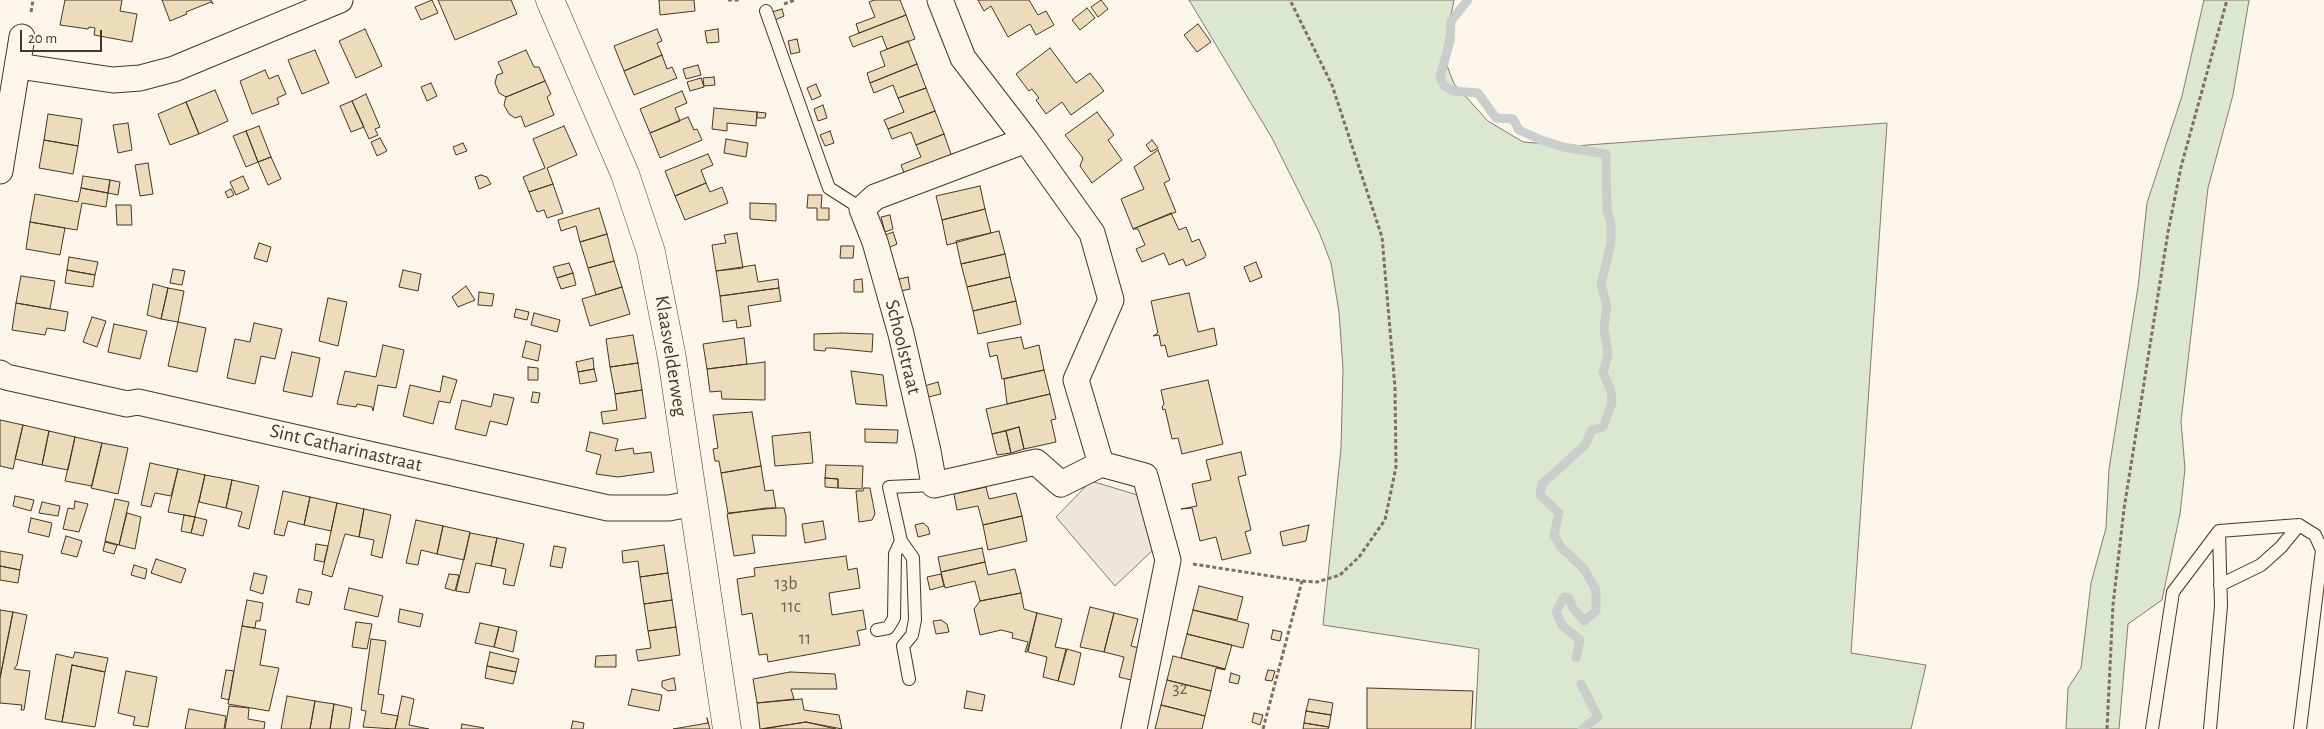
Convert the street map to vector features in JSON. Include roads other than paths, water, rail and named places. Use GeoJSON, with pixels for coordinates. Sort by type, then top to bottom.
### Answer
{"type":"FeatureCollection","features":[{"type":"Feature","properties":{"kind":"street"},"geometry":{"type":"LineString","coordinates":[[18,66],[113,80],[140,78],[180,66],[340,0]]}},
{"type":"Feature","properties":{"kind":"street","name":"Klaasvelderweg"},"geometry":{"type":"LineString","coordinates":[[550,0],[625,174],[652,252],[662,296],[727,729]]}},
{"type":"Feature","properties":{"kind":"street"},"geometry":{"type":"LineString","coordinates":[[940,0],[963,58],[1026,140],[1092,233],[1111,300],[1076,380],[1101,464]]}},
{"type":"Feature","properties":{"kind":"street"},"geometry":{"type":"LineString","coordinates":[[0,171],[22,37]]}},
{"type":"Feature","properties":{"kind":"street"},"geometry":{"type":"LineString","coordinates":[[862,209],[875,197],[1026,140]]}},
{"type":"Feature","properties":{"kind":"street","name":"Schoolstraat"},"geometry":{"type":"LineString","coordinates":[[862,209],[875,242],[901,334],[934,485]]}},
{"type":"Feature","properties":{"kind":"street","name":"Sint Catharinastraat"},"geometry":{"type":"LineString","coordinates":[[0,374],[6,377],[127,404],[138,402],[157,406],[608,508],[669,508],[694,503]]}},
{"type":"Feature","properties":{"kind":"street"},"geometry":{"type":"LineString","coordinates":[[934,485],[1036,462],[1060,484],[1101,464],[1145,476],[1168,560],[1134,729]]}},
{"type":"Feature","properties":{"kind":"lane"},"geometry":{"type":"LineString","coordinates":[[766,11],[829,188],[862,209]]}},
{"type":"Feature","properties":{"kind":"lane"},"geometry":{"type":"LineString","coordinates":[[909,679],[903,646],[912,635],[915,620],[913,558],[900,541],[889,487],[934,485]]}},
{"type":"Feature","properties":{"kind":"lane"},"geometry":{"type":"LineString","coordinates":[[2220,585],[2260,565],[2281,547],[2299,525]]}},
{"type":"Feature","properties":{"kind":"lane"},"geometry":{"type":"LineString","coordinates":[[2152,729],[2173,592],[2219,531],[2299,525],[2315,535],[2322,550],[2300,729]]}},
{"type":"Feature","properties":{"kind":"lane"},"geometry":{"type":"LineString","coordinates":[[2210,729],[2214,703],[2220,585],[2219,531]]}},
{"type":"Feature","properties":{"kind":"lane"},"geometry":{"type":"LineString","coordinates":[[877,630],[888,628],[894,618],[895,554],[900,541]]}},
{"type":"Feature","properties":{"kind":"waterway"},"geometry":{"type":"LineString","coordinates":[[1468,0],[1451,21],[1450,41],[1440,77],[1444,86],[1454,91],[1478,93],[1496,118],[1513,119],[1519,130],[1541,140],[1563,147],[1606,154],[1607,210],[1611,224],[1611,243],[1601,284],[1607,306],[1604,328],[1608,355],[1603,372],[1611,391],[1612,403],[1603,427],[1592,430],[1585,445],[1542,484],[1540,495],[1559,513],[1554,535],[1561,547],[1584,569],[1596,590],[1596,611],[1584,621],[1573,608],[1569,598],[1564,597],[1556,612],[1562,625],[1580,640],[1576,658]]}},
{"type":"Feature","properties":{"kind":"waterway"},"geometry":{"type":"LineString","coordinates":[[1581,684],[1598,717],[1582,729]]}}]}
